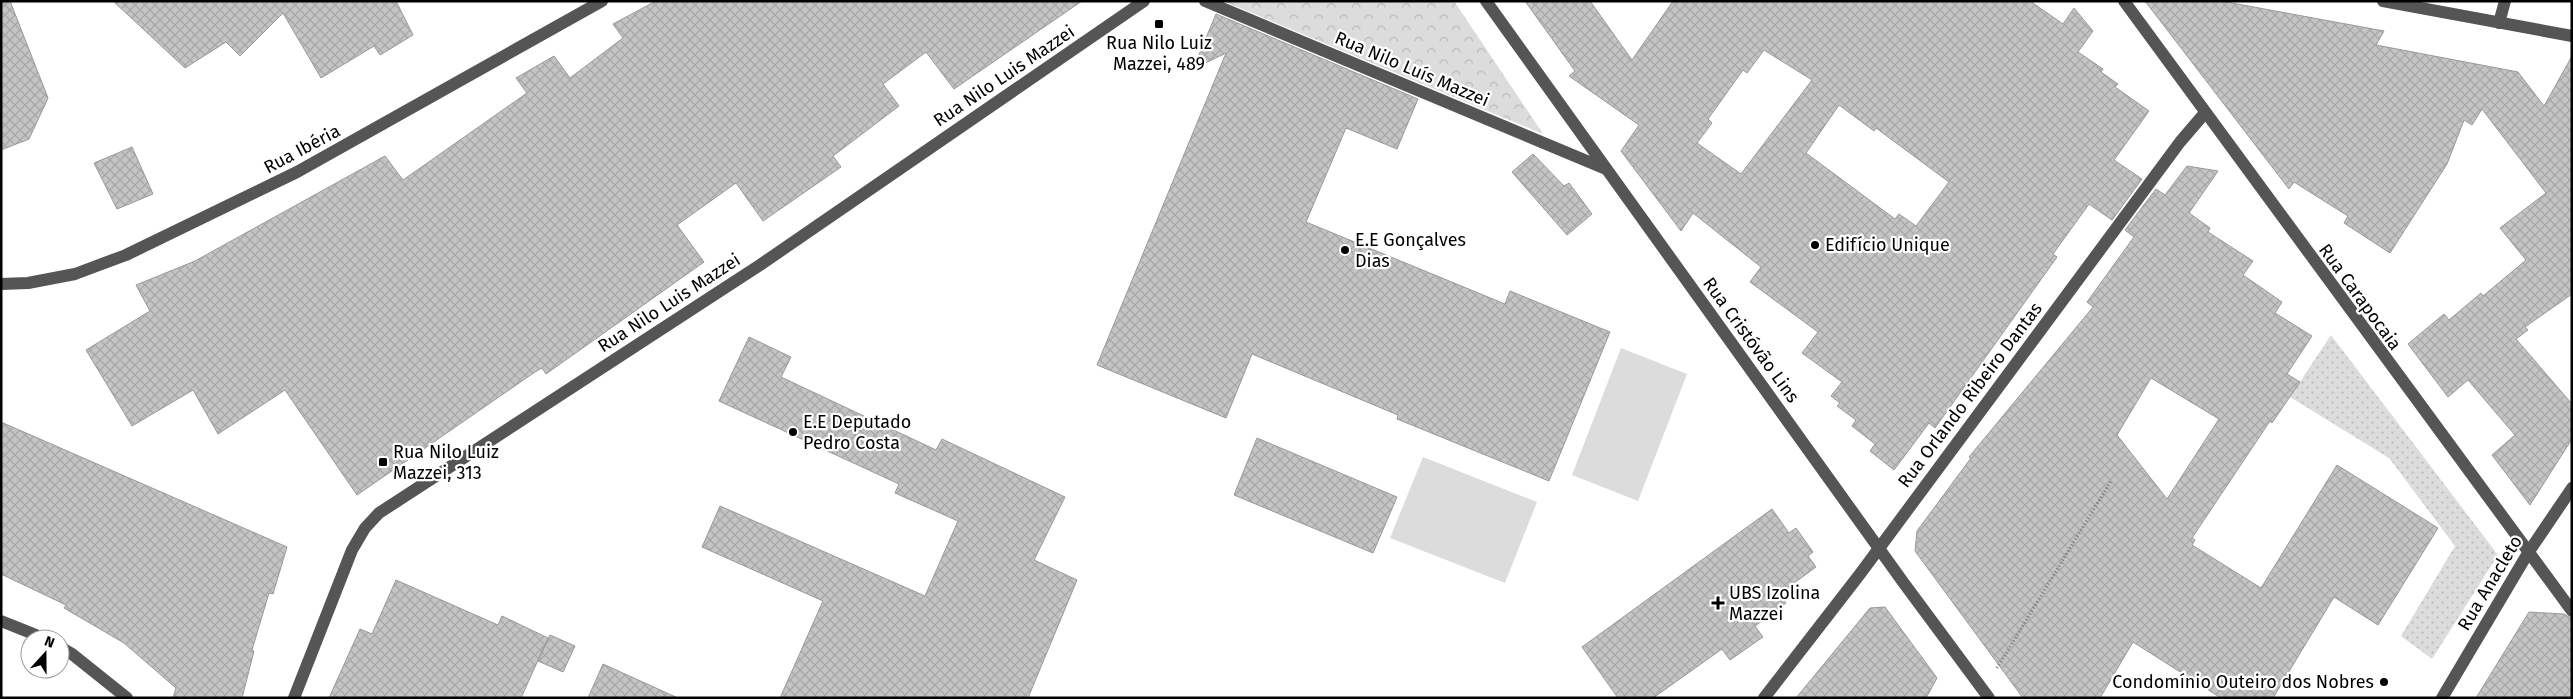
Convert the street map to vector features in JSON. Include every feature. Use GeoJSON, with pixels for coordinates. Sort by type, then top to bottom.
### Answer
{"type":"FeatureCollection","features":[{"type":"Feature","properties":{"kind":"street","name":"Rua Ibéria"},"geometry":{"type":"LineString","coordinates":[[1,284],[28,283],[75,274],[126,255],[297,172],[602,1]]}},
{"type":"Feature","properties":{"kind":"street","name":"Rua Nilo Luis Mazzei"},"geometry":{"type":"LineString","coordinates":[[294,698],[352,550],[366,528],[379,513],[760,265],[1144,1]]}},
{"type":"Feature","properties":{"kind":"street","name":"Rua Nilo Luís Mazzei"},"geometry":{"type":"LineString","coordinates":[[1205,1],[1606,169]]}},
{"type":"Feature","properties":{"kind":"street","name":"Rua Cristóvão Lins"},"geometry":{"type":"LineString","coordinates":[[1486,1],[1878,548],[1986,694]]}},
{"type":"Feature","properties":{"kind":"street","name":"Rua Carapocaia"},"geometry":{"type":"LineString","coordinates":[[2124,1],[2204,114],[2572,611]]}},
{"type":"Feature","properties":{"kind":"street"},"geometry":{"type":"LineString","coordinates":[[2383,1],[2572,36]]}},
{"type":"Feature","properties":{"kind":"street"},"geometry":{"type":"LineString","coordinates":[[2499,23],[2505,1]]}},
{"type":"Feature","properties":{"kind":"street","name":"Rua Orlando Ribeiro Dantas"},"geometry":{"type":"LineString","coordinates":[[1764,698],[2180,142],[2204,114]]}},
{"type":"Feature","properties":{"kind":"street","name":"Rua Anacleto"},"geometry":{"type":"LineString","coordinates":[[2442,698],[2528,553],[2572,488]]}},
{"type":"Feature","properties":{"kind":"street"},"geometry":{"type":"LineString","coordinates":[[1,621],[21,629]]}},
{"type":"Feature","properties":{"kind":"street"},"geometry":{"type":"LineString","coordinates":[[70,653],[127,698]]}},
{"type":"Feature","properties":{"kind":"path"},"geometry":{"type":"LineString","coordinates":[[1986,694],[2111,481]]}},
{"type":"Feature","properties":{"kind":"green space"},"geometry":{"type":"Polygon","coordinates":[[[1223,1],[1454,1],[1543,134],[1223,1]]]}},
{"type":"Feature","properties":{"kind":"green space"},"geometry":{"type":"Polygon","coordinates":[[[2331,335],[2498,555],[2432,659],[2401,636],[2455,546],[2389,458],[2290,397],[2331,335]]]}},
{"type":"Feature","properties":{"kind":"green space"},"geometry":{"type":"Polygon","coordinates":[[[1621,348],[1687,374],[1638,501],[1572,475],[1621,348]]]}},
{"type":"Feature","properties":{"kind":"green space"},"geometry":{"type":"Polygon","coordinates":[[[1423,457],[1537,502],[1505,583],[1390,538],[1423,457]]]}},
{"type":"Feature","properties":{"kind":"building"},"geometry":{"type":"Polygon","coordinates":[[[1,1],[10,1],[48,98],[29,139],[1,150],[1,1]]]}},
{"type":"Feature","properties":{"kind":"building"},"geometry":{"type":"Polygon","coordinates":[[[113,1],[396,1],[413,35],[380,55],[374,46],[321,78],[283,13],[240,56],[226,42],[185,68],[113,1]]]}},
{"type":"Feature","properties":{"kind":"building"},"geometry":{"type":"Polygon","coordinates":[[[656,1],[1082,1],[954,89],[926,52],[883,84],[899,106],[833,156],[841,167],[763,221],[736,183],[677,225],[704,262],[546,374],[542,368],[535,372],[357,495],[285,390],[218,434],[193,390],[132,426],[86,350],[150,311],[136,285],[195,261],[385,156],[403,180],[527,93],[516,78],[554,56],[570,78],[623,38],[613,24],[656,1]]]}},
{"type":"Feature","properties":{"kind":"building"},"geometry":{"type":"Polygon","coordinates":[[[1525,1],[1590,1],[1632,60],[1673,1],[2030,1],[2063,24],[2074,8],[2093,31],[2078,52],[2103,69],[2101,72],[2118,84],[2115,87],[2149,111],[2114,160],[2142,179],[2112,220],[2089,204],[2053,254],[2057,257],[1935,428],[1929,423],[1894,470],[1870,451],[1875,444],[1852,426],[1856,420],[1837,406],[1840,403],[1831,396],[1842,382],[1802,353],[1818,332],[1750,282],[1761,267],[1693,213],[1681,231],[1621,151],[1639,125],[1569,76],[1575,71],[1525,1]],[[1764,50],[1747,73],[1743,70],[1708,119],[1712,123],[1697,143],[1741,174],[1812,80],[1764,50]],[[1839,105],[1806,153],[1895,219],[1899,214],[1916,226],[1949,182],[1876,128],[1874,131],[1839,105]]]}},
{"type":"Feature","properties":{"kind":"building"},"geometry":{"type":"Polygon","coordinates":[[[2145,1],[2221,1],[2384,31],[2376,45],[2518,72],[2544,106],[2572,56],[2572,294],[2525,327],[2528,330],[2516,339],[2572,404],[2572,439],[2530,505],[2492,455],[2515,435],[2468,380],[2448,397],[2408,344],[2444,314],[2449,320],[2481,293],[2483,296],[2526,260],[2500,228],[2546,193],[2482,109],[2472,125],[2464,120],[2447,164],[2390,253],[2344,223],[2348,216],[2294,182],[2289,189],[2145,1]]]}},
{"type":"Feature","properties":{"kind":"building"},"geometry":{"type":"Polygon","coordinates":[[[1216,14],[1418,99],[1397,149],[1346,128],[1306,222],[1505,304],[1510,291],[1610,332],[1549,481],[1397,419],[1398,415],[1252,354],[1226,418],[1097,365],[1226,53],[1193,69],[1216,14]]]}},
{"type":"Feature","properties":{"kind":"building"},"geometry":{"type":"Polygon","coordinates":[[[132,147],[153,194],[117,209],[94,163],[132,147]]]}},
{"type":"Feature","properties":{"kind":"building"},"geometry":{"type":"Polygon","coordinates":[[[1533,154],[1564,186],[1569,183],[1592,214],[1567,235],[1512,172],[1533,154]]]}},
{"type":"Feature","properties":{"kind":"building"},"geometry":{"type":"Polygon","coordinates":[[[2187,166],[2218,171],[2189,213],[2210,228],[2208,232],[2253,261],[2243,275],[2282,302],[2275,313],[2312,336],[2287,374],[2300,382],[2272,423],[2270,421],[2192,538],[2195,540],[2192,545],[2261,588],[2337,465],[2438,528],[2378,625],[2334,597],[2273,698],[2221,698],[2133,642],[2100,698],[2023,698],[1915,551],[1917,531],[1971,458],[1969,457],[2093,307],[2087,302],[2134,237],[2125,230],[2156,189],[2165,195],[2187,166]],[[2151,378],[2117,435],[2167,499],[2219,419],[2151,378]]]}},
{"type":"Feature","properties":{"kind":"building"},"geometry":{"type":"Polygon","coordinates":[[[749,337],[791,357],[781,377],[936,450],[942,439],[1065,497],[1034,560],[1077,580],[1028,698],[780,698],[823,601],[702,547],[720,506],[925,596],[958,521],[895,493],[899,484],[719,401],[749,337]]]}},
{"type":"Feature","properties":{"kind":"building"},"geometry":{"type":"Polygon","coordinates":[[[1,422],[287,547],[273,594],[269,593],[252,650],[254,651],[242,698],[173,698],[176,688],[124,643],[64,608],[66,605],[1,574],[1,422]]]}},
{"type":"Feature","properties":{"kind":"building"},"geometry":{"type":"Polygon","coordinates":[[[1257,438],[1397,497],[1373,553],[1234,495],[1257,438]]]}},
{"type":"Feature","properties":{"kind":"building","name":"UBS Izolina Mazzei"},"geometry":{"type":"Polygon","coordinates":[[[1772,509],[1789,533],[1796,528],[1813,552],[1808,556],[1816,567],[1779,594],[1786,603],[1755,626],[1763,637],[1730,660],[1722,649],[1653,698],[1618,698],[1582,647],[1772,509]]]}},
{"type":"Feature","properties":{"kind":"building"},"geometry":{"type":"Polygon","coordinates":[[[396,580],[498,625],[502,616],[548,638],[521,698],[329,698],[360,629],[372,634],[396,580]]]}},
{"type":"Feature","properties":{"kind":"building"},"geometry":{"type":"Polygon","coordinates":[[[1885,607],[1937,678],[1926,698],[1796,698],[1870,608],[1885,607]]]}},
{"type":"Feature","properties":{"kind":"building"},"geometry":{"type":"Polygon","coordinates":[[[2529,612],[2564,614],[2572,619],[2572,698],[2476,698],[2529,612]]]}},
{"type":"Feature","properties":{"kind":"building"},"geometry":{"type":"Polygon","coordinates":[[[550,635],[575,646],[563,672],[538,661],[550,635]]]}},
{"type":"Feature","properties":{"kind":"building"},"geometry":{"type":"Polygon","coordinates":[[[603,664],[678,698],[588,698],[603,664]]]}},
{"type":"Feature","properties":{"kind":"place","name":"Rua Nilo Luiz Mazzei, 489"},"geometry":{"type":"Point","coordinates":[1159,24]}},
{"type":"Feature","properties":{"kind":"place","name":"Edifício Unique"},"geometry":{"type":"Point","coordinates":[1815,245]}},
{"type":"Feature","properties":{"kind":"place","name":"E.E Gonçalves Dias"},"geometry":{"type":"Point","coordinates":[1345,250]}},
{"type":"Feature","properties":{"kind":"place","name":"E.E Deputado Pedro Costa"},"geometry":{"type":"Point","coordinates":[793,432]}},
{"type":"Feature","properties":{"kind":"place","name":"Rua Nilo Luiz Mazzei, 313"},"geometry":{"type":"Point","coordinates":[383,462]}},
{"type":"Feature","properties":{"kind":"place","name":"UBS Izolina Mazzei"},"geometry":{"type":"Point","coordinates":[1718,603]}},
{"type":"Feature","properties":{"kind":"place","name":"Condomínio Outeiro dos Nobres"},"geometry":{"type":"Point","coordinates":[2384,682]}}]}
